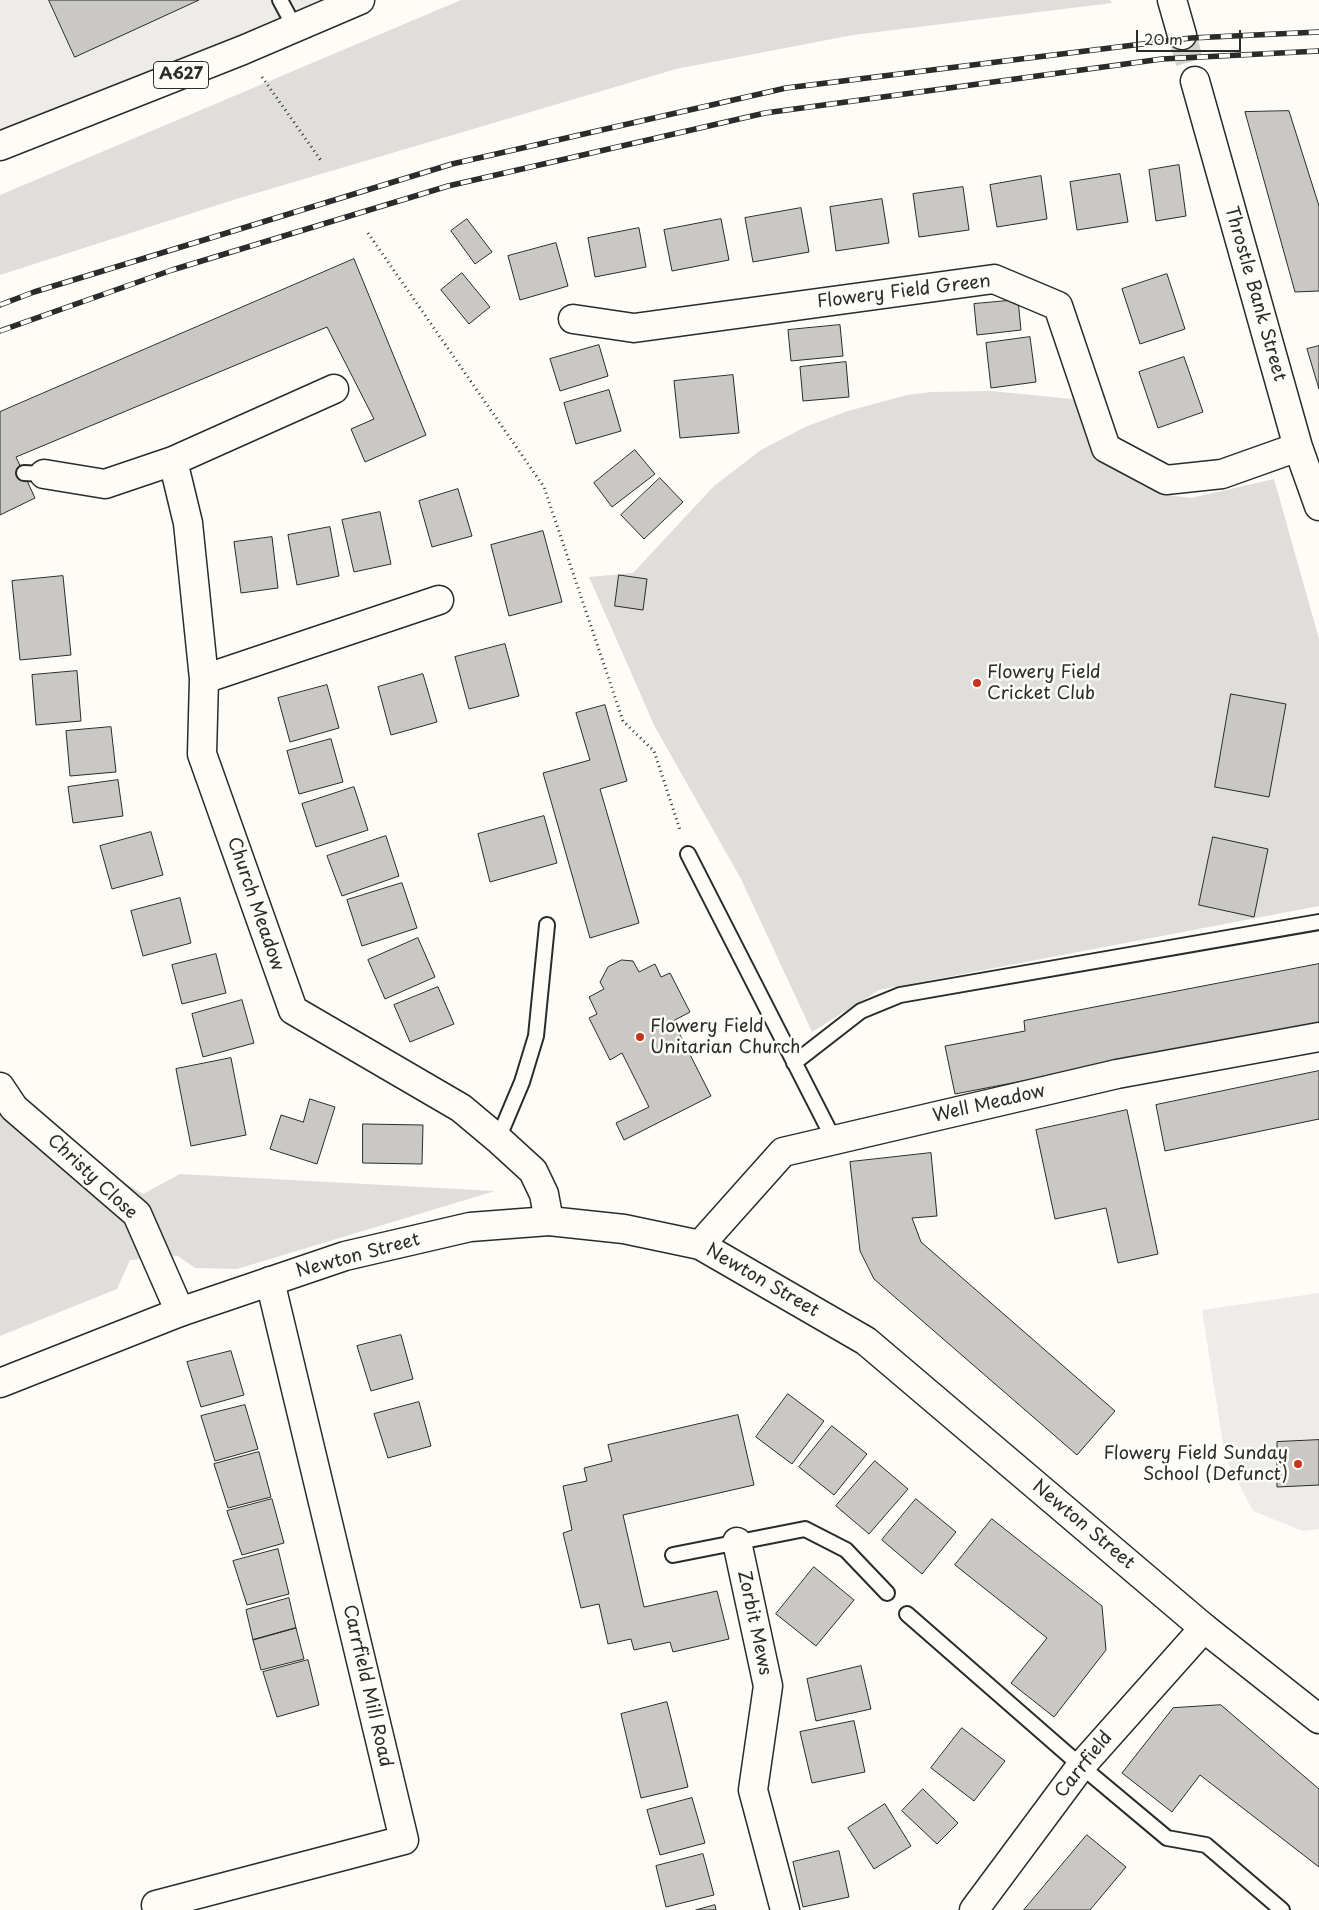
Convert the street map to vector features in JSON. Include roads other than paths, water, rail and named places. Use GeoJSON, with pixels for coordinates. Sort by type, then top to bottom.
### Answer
{"type":"FeatureCollection","features":[{"type":"Feature","properties":{"kind":"street","name":"A627"},"geometry":{"type":"LineString","coordinates":[[0,146],[243,50],[360,0]]}},
{"type":"Feature","properties":{"kind":"street"},"geometry":{"type":"LineString","coordinates":[[1172,0],[1182,35]]}},
{"type":"Feature","properties":{"kind":"street","name":"Throstle Bank Street"},"geometry":{"type":"LineString","coordinates":[[1195,81],[1298,447],[1319,506]]}},
{"type":"Feature","properties":{"kind":"street","name":"Flowery Field Green"},"geometry":{"type":"LineString","coordinates":[[573,319],[634,328],[994,279],[1058,306],[1106,448],[1166,480],[1222,474],[1298,447]]}},
{"type":"Feature","properties":{"kind":"street"},"geometry":{"type":"LineString","coordinates":[[34,474],[105,484],[173,461],[334,388]]}},
{"type":"Feature","properties":{"kind":"street","name":"Church Meadow"},"geometry":{"type":"LineString","coordinates":[[173,461],[188,523],[204,679],[202,754],[293,1010],[461,1108],[533,1171],[544,1194],[549,1221]]}},
{"type":"Feature","properties":{"kind":"street"},"geometry":{"type":"LineString","coordinates":[[204,679],[439,600]]}},
{"type":"Feature","properties":{"kind":"street","name":"Well Meadow"},"geometry":{"type":"LineString","coordinates":[[700,1245],[783,1152],[1117,1074],[1319,1037]]}},
{"type":"Feature","properties":{"kind":"street","name":"Christy Close"},"geometry":{"type":"LineString","coordinates":[[7,1097],[137,1214],[180,1312]]}},
{"type":"Feature","properties":{"kind":"street","name":"Newton Street"},"geometry":{"type":"LineString","coordinates":[[0,1383],[180,1312],[345,1256],[470,1227],[549,1221],[624,1229],[700,1245],[866,1341],[1204,1628],[1319,1719]]}},
{"type":"Feature","properties":{"kind":"street","name":"Carrfield Mill Road"},"geometry":{"type":"LineString","coordinates":[[156,1905],[404,1840],[270,1281]]}},
{"type":"Feature","properties":{"kind":"street","name":"Zorbit Mews"},"geometry":{"type":"LineString","coordinates":[[737,1542],[768,1686],[753,1790],[784,1910]]}},
{"type":"Feature","properties":{"kind":"street","name":"Carrfield"},"geometry":{"type":"LineString","coordinates":[[974,1910],[1081,1766],[1204,1628]]}},
{"type":"Feature","properties":{"kind":"lane"},"geometry":{"type":"LineString","coordinates":[[280,0],[295,28]]}},
{"type":"Feature","properties":{"kind":"lane"},"geometry":{"type":"LineString","coordinates":[[688,854],[834,1140]]}},
{"type":"Feature","properties":{"kind":"lane"},"geometry":{"type":"LineString","coordinates":[[794,1063],[861,1011],[900,994],[1319,922]]}},
{"type":"Feature","properties":{"kind":"lane"},"geometry":{"type":"LineString","coordinates":[[498,1139],[522,1082],[536,1036],[547,925]]}},
{"type":"Feature","properties":{"kind":"lane"},"geometry":{"type":"LineString","coordinates":[[673,1555],[805,1529],[846,1550],[887,1592]]}},
{"type":"Feature","properties":{"kind":"lane"},"geometry":{"type":"LineString","coordinates":[[907,1614],[1081,1766],[1167,1838],[1206,1845],[1282,1910]]}},
{"type":"Feature","properties":{"kind":"tunnel"},"geometry":{"type":"LineString","coordinates":[[1182,35],[1195,81]]}},
{"type":"Feature","properties":{"kind":"railway"},"geometry":{"type":"LineString","coordinates":[[0,305],[34,292],[452,164],[786,88],[1191,38],[1319,32]]}},
{"type":"Feature","properties":{"kind":"railway"},"geometry":{"type":"LineString","coordinates":[[0,331],[172,270],[448,186],[765,113],[1162,59],[1319,51]]}},
{"type":"Feature","properties":{"kind":"place","name":"Flowery Field Cricket Club"},"geometry":{"type":"Point","coordinates":[977,683]}},
{"type":"Feature","properties":{"kind":"place","name":"Flowery Field Unitarian Church"},"geometry":{"type":"Point","coordinates":[640,1037]}},
{"type":"Feature","properties":{"kind":"place","name":"Flowery Field Sunday School (Defunct)"},"geometry":{"type":"Point","coordinates":[1298,1464]}}]}
